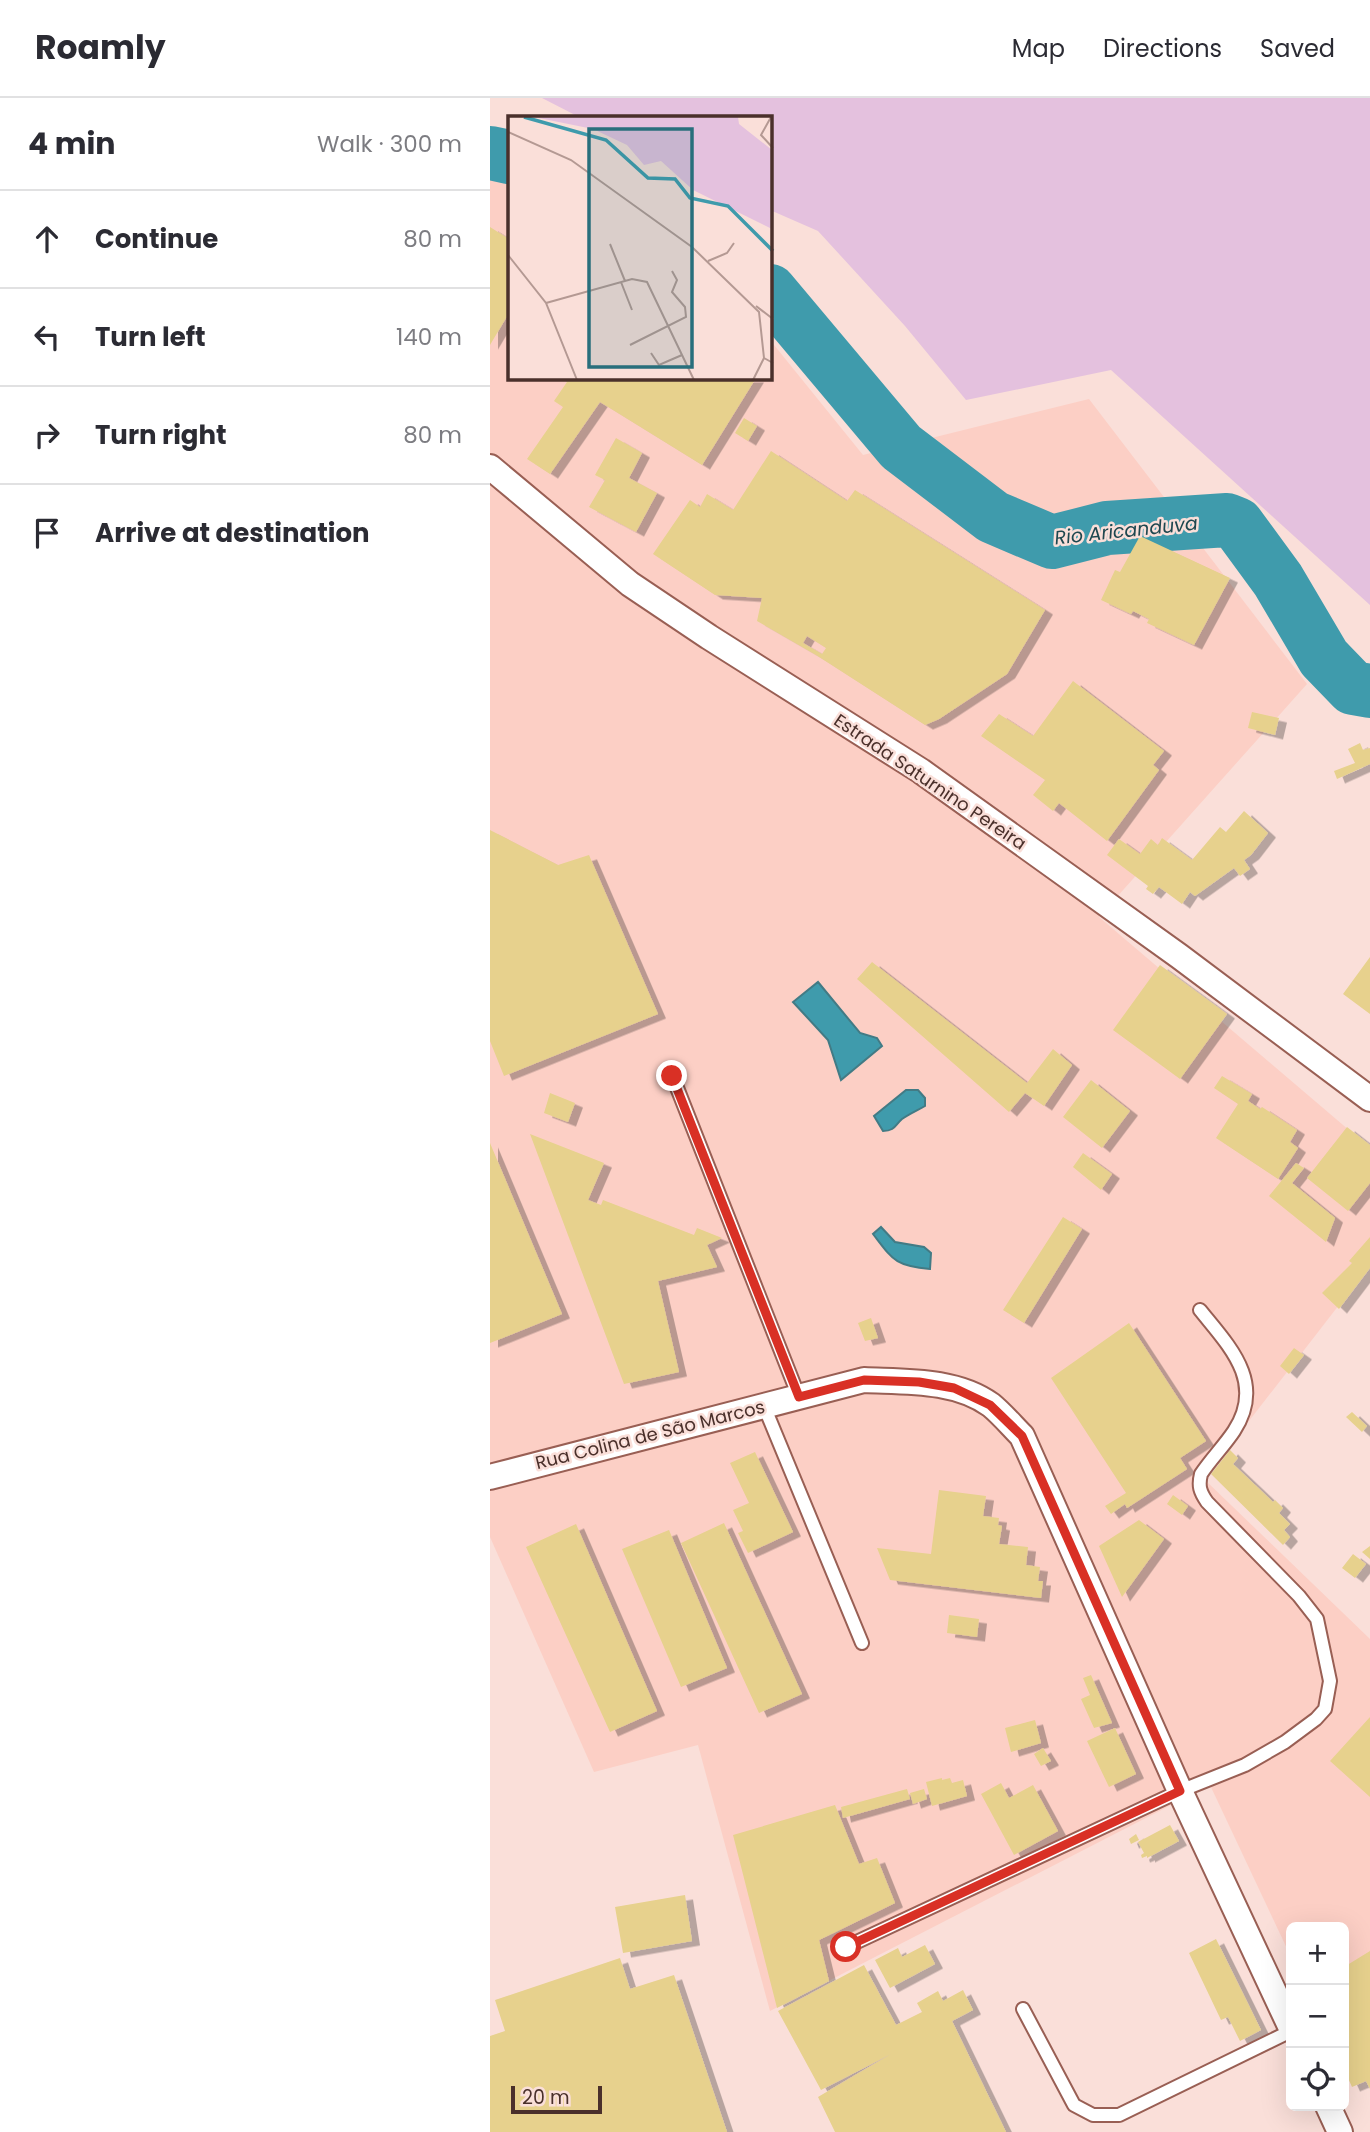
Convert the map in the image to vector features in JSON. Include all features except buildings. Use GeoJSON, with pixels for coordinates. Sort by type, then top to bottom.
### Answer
{"type":"FeatureCollection","features":[{"type":"Feature","properties":{"kind":"street","name":"Estrada Saturnino Pereira"},"geometry":{"type":"LineString","coordinates":[[490,467],[631,584],[709,637],[921,771],[1179,956],[1370,1099]]}},
{"type":"Feature","properties":{"kind":"street","name":"Rua Colina de São Marcos"},"geometry":{"type":"LineString","coordinates":[[490,1476],[864,1380],[919,1382],[954,1388],[990,1405],[1022,1436],[1180,1791],[1286,2019]]}},
{"type":"Feature","properties":{"kind":"street"},"geometry":{"type":"LineString","coordinates":[[1330,2111],[1340,2132]]}},
{"type":"Feature","properties":{"kind":"lane"},"geometry":{"type":"LineString","coordinates":[[672,1076],[799,1397]]}},
{"type":"Feature","properties":{"kind":"lane"},"geometry":{"type":"LineString","coordinates":[[846,1947],[1180,1791],[1245,1765],[1285,1742],[1325,1709],[1330,1681],[1317,1619],[1299,1596],[1200,1492],[1201,1474],[1235,1430],[1247,1392],[1244,1371],[1237,1356],[1200,1310]]}},
{"type":"Feature","properties":{"kind":"lane"},"geometry":{"type":"LineString","coordinates":[[764,1406],[862,1643]]}},
{"type":"Feature","properties":{"kind":"lane"},"geometry":{"type":"LineString","coordinates":[[1023,2009],[1074,2105],[1093,2115],[1119,2115],[1286,2032]]}},
{"type":"Feature","properties":{"kind":"shaded area"},"geometry":{"type":"Polygon","coordinates":[[[542,98],[1370,98],[1370,605],[1111,370],[966,400],[905,326],[818,231],[772,211],[772,116],[577,116],[542,98]]]}},
{"type":"Feature","properties":{"kind":"shaded area"},"geometry":{"type":"Polygon","coordinates":[[[490,173],[508,178],[508,380],[772,380],[772,342],[863,455],[1089,399],[1307,684],[1099,917],[1370,1148],[1370,1265],[1204,1479],[1370,1639],[1370,2058],[1349,2067],[1349,1922],[1286,1922],[1286,1946],[1210,1785],[770,2011],[698,1745],[594,1772],[490,1537],[490,173]]]}},
{"type":"Feature","properties":{"kind":"water"},"geometry":{"type":"Polygon","coordinates":[[[818,982],[860,1033],[877,1038],[882,1046],[841,1080],[828,1040],[793,1002],[818,982]]]}},
{"type":"Feature","properties":{"kind":"water"},"geometry":{"type":"Polygon","coordinates":[[[906,1090],[918,1090],[925,1098],[925,1106],[902,1119],[892,1129],[883,1131],[874,1116],[906,1090]]]}},
{"type":"Feature","properties":{"kind":"water"},"geometry":{"type":"Polygon","coordinates":[[[881,1227],[895,1242],[924,1247],[931,1253],[930,1269],[909,1266],[891,1256],[873,1234],[881,1227]]]}},
{"type":"Feature","properties":{"kind":"waterway","name":"Rio Aricanduva"},"geometry":{"type":"LineString","coordinates":[[490,153],[508,157]]}},
{"type":"Feature","properties":{"kind":"waterway","name":"Rio Aricanduva"},"geometry":{"type":"LineString","coordinates":[[772,293],[901,447],[993,517],[1052,542],[1107,528],[1227,520],[1237,524],[1278,580],[1324,658],[1353,688],[1370,691]]}},
{"type":"Feature","properties":{"kind":"route"},"geometry":{"type":"LineString","coordinates":[[672,1076],[799,1397],[864,1380],[919,1382],[954,1388],[990,1405],[1022,1436],[1180,1791],[846,1947]]}}]}
